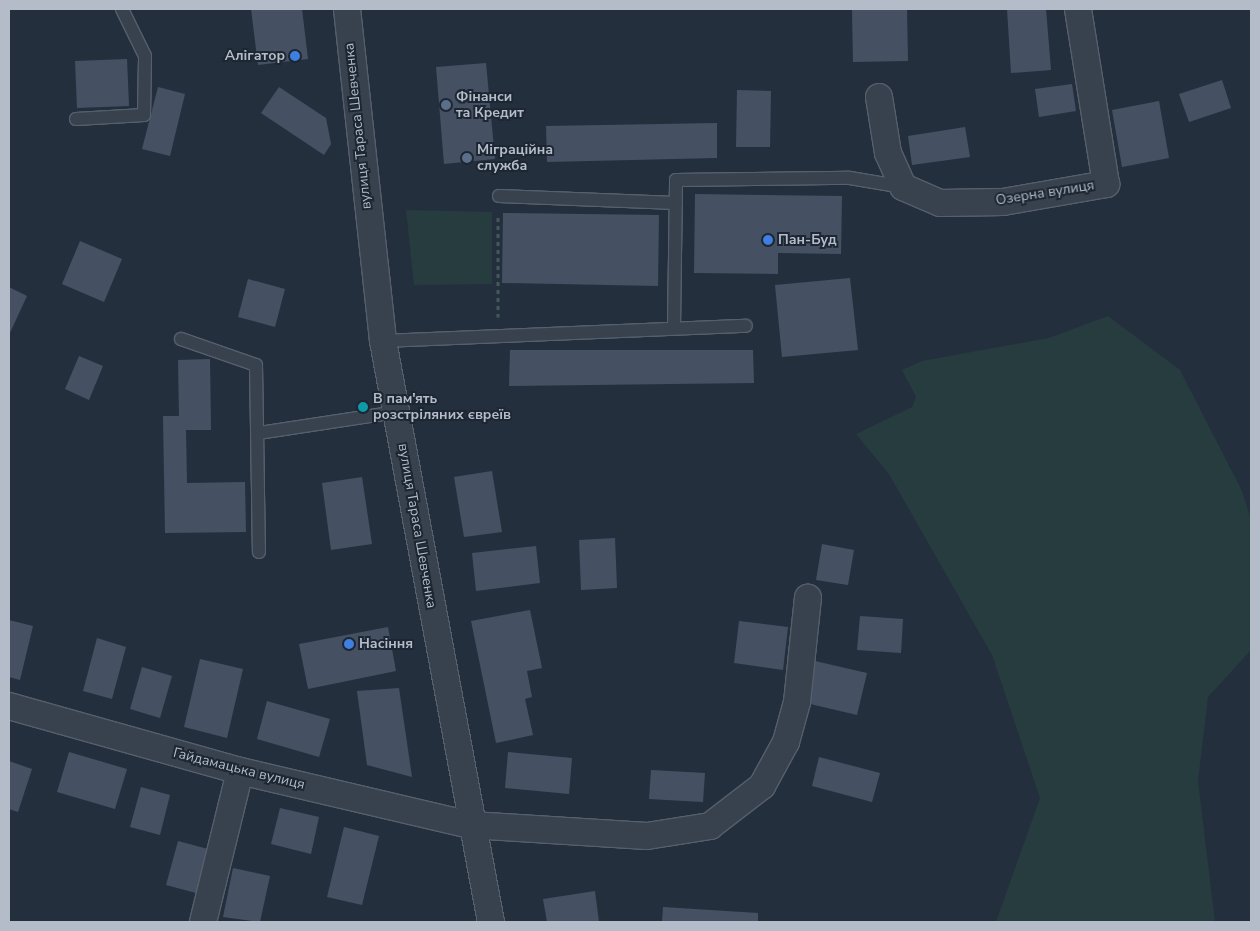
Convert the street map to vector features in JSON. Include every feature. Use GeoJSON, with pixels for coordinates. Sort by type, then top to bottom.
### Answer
{"type":"FeatureCollection","features":[{"type":"Feature","properties":{"kind":"street","name":"вулиця Тараса Шевченка"},"geometry":{"type":"LineString","coordinates":[[347,9],[383,341],[471,825],[491,922]]}},
{"type":"Feature","properties":{"kind":"street","name":"Озерна вулиця"},"geometry":{"type":"LineString","coordinates":[[903,187],[940,203],[1004,202],[1106,184],[1078,9]]}},
{"type":"Feature","properties":{"kind":"street"},"geometry":{"type":"LineString","coordinates":[[879,97],[888,153],[903,187]]}},
{"type":"Feature","properties":{"kind":"street","name":"Гайдамацька вулиця"},"geometry":{"type":"LineString","coordinates":[[9,706],[240,771],[471,825],[647,836],[710,826],[762,786],[786,742],[797,702],[808,598]]}},
{"type":"Feature","properties":{"kind":"street"},"geometry":{"type":"LineString","coordinates":[[202,922],[240,771]]}},
{"type":"Feature","properties":{"kind":"lane"},"geometry":{"type":"LineString","coordinates":[[76,119],[144,115],[145,56],[122,9]]}},
{"type":"Feature","properties":{"kind":"lane"},"geometry":{"type":"LineString","coordinates":[[674,327],[676,180],[850,178],[903,187]]}},
{"type":"Feature","properties":{"kind":"lane"},"geometry":{"type":"LineString","coordinates":[[498,196],[676,204]]}},
{"type":"Feature","properties":{"kind":"lane"},"geometry":{"type":"LineString","coordinates":[[383,341],[674,327],[746,326]]}},
{"type":"Feature","properties":{"kind":"lane"},"geometry":{"type":"LineString","coordinates":[[181,338],[256,365],[259,552]]}},
{"type":"Feature","properties":{"kind":"lane"},"geometry":{"type":"LineString","coordinates":[[258,433],[396,412]]}},
{"type":"Feature","properties":{"kind":"path"},"geometry":{"type":"LineString","coordinates":[[498,196],[498,336]]}},
{"type":"Feature","properties":{"kind":"green space"},"geometry":{"type":"Polygon","coordinates":[[[406,210],[492,212],[492,284],[414,285],[406,210]]]}},
{"type":"Feature","properties":{"kind":"green space"},"geometry":{"type":"Polygon","coordinates":[[[1108,316],[1180,370],[1242,491],[1251,520],[1251,650],[1208,697],[1198,781],[1215,922],[996,922],[1040,798],[992,655],[889,474],[856,434],[912,407],[916,397],[902,370],[922,361],[1049,338],[1108,316]]]}},
{"type":"Feature","properties":{"kind":"building"},"geometry":{"type":"Polygon","coordinates":[[[251,9],[302,9],[308,59],[258,65],[251,9]]]}},
{"type":"Feature","properties":{"kind":"building"},"geometry":{"type":"Polygon","coordinates":[[[852,9],[907,9],[908,61],[853,62],[852,9]]]}},
{"type":"Feature","properties":{"kind":"building"},"geometry":{"type":"Polygon","coordinates":[[[1007,9],[1046,9],[1051,70],[1011,73],[1007,9]]]}},
{"type":"Feature","properties":{"kind":"building"},"geometry":{"type":"Polygon","coordinates":[[[127,59],[129,106],[77,108],[75,61],[127,59]]]}},
{"type":"Feature","properties":{"kind":"building"},"geometry":{"type":"Polygon","coordinates":[[[486,63],[495,159],[444,164],[436,67],[486,63]]]}},
{"type":"Feature","properties":{"kind":"building"},"geometry":{"type":"Polygon","coordinates":[[[1222,80],[1231,108],[1189,122],[1179,94],[1222,80]]]}},
{"type":"Feature","properties":{"kind":"building"},"geometry":{"type":"Polygon","coordinates":[[[1072,84],[1076,111],[1039,117],[1035,89],[1072,84]]]}},
{"type":"Feature","properties":{"kind":"building"},"geometry":{"type":"Polygon","coordinates":[[[158,87],[185,94],[170,156],[142,149],[158,87]]]}},
{"type":"Feature","properties":{"kind":"building"},"geometry":{"type":"Polygon","coordinates":[[[279,87],[326,118],[331,144],[324,155],[261,113],[279,87]]]}},
{"type":"Feature","properties":{"kind":"building"},"geometry":{"type":"Polygon","coordinates":[[[737,90],[771,91],[770,147],[736,147],[737,90]]]}},
{"type":"Feature","properties":{"kind":"building"},"geometry":{"type":"Polygon","coordinates":[[[1159,101],[1169,158],[1122,167],[1112,110],[1159,101]]]}},
{"type":"Feature","properties":{"kind":"building"},"geometry":{"type":"Polygon","coordinates":[[[717,123],[717,158],[547,162],[546,126],[717,123]]]}},
{"type":"Feature","properties":{"kind":"building"},"geometry":{"type":"Polygon","coordinates":[[[965,127],[970,157],[912,165],[908,136],[965,127]]]}},
{"type":"Feature","properties":{"kind":"building","name":"Пан-Буд"},"geometry":{"type":"Polygon","coordinates":[[[695,194],[842,196],[841,254],[778,253],[778,274],[694,273],[695,194]]]}},
{"type":"Feature","properties":{"kind":"building"},"geometry":{"type":"Polygon","coordinates":[[[503,213],[659,215],[658,286],[502,283],[503,213]]]}},
{"type":"Feature","properties":{"kind":"building"},"geometry":{"type":"Polygon","coordinates":[[[80,241],[122,259],[104,302],[62,284],[80,241]]]}},
{"type":"Feature","properties":{"kind":"building"},"geometry":{"type":"Polygon","coordinates":[[[850,278],[858,350],[782,357],[775,285],[850,278]]]}},
{"type":"Feature","properties":{"kind":"building"},"geometry":{"type":"Polygon","coordinates":[[[248,279],[285,289],[275,327],[238,317],[248,279]]]}},
{"type":"Feature","properties":{"kind":"building"},"geometry":{"type":"Polygon","coordinates":[[[9,287],[27,296],[9,335],[9,287]]]}},
{"type":"Feature","properties":{"kind":"building"},"geometry":{"type":"Polygon","coordinates":[[[510,350],[753,350],[754,383],[509,386],[510,350]]]}},
{"type":"Feature","properties":{"kind":"building"},"geometry":{"type":"Polygon","coordinates":[[[79,356],[103,366],[89,400],[65,389],[79,356]]]}},
{"type":"Feature","properties":{"kind":"building"},"geometry":{"type":"Polygon","coordinates":[[[210,359],[211,430],[186,430],[187,483],[245,482],[246,532],[165,533],[163,416],[179,416],[178,360],[210,359]]]}},
{"type":"Feature","properties":{"kind":"building"},"geometry":{"type":"Polygon","coordinates":[[[492,471],[502,532],[464,537],[454,477],[492,471]]]}},
{"type":"Feature","properties":{"kind":"building"},"geometry":{"type":"Polygon","coordinates":[[[362,477],[372,544],[331,550],[322,483],[362,477]]]}},
{"type":"Feature","properties":{"kind":"building"},"geometry":{"type":"Polygon","coordinates":[[[615,538],[617,588],[581,590],[579,540],[615,538]]]}},
{"type":"Feature","properties":{"kind":"building"},"geometry":{"type":"Polygon","coordinates":[[[822,544],[854,550],[848,585],[816,580],[822,544]]]}},
{"type":"Feature","properties":{"kind":"building"},"geometry":{"type":"Polygon","coordinates":[[[536,546],[540,583],[476,591],[472,553],[536,546]]]}},
{"type":"Feature","properties":{"kind":"building"},"geometry":{"type":"Polygon","coordinates":[[[530,610],[542,668],[527,671],[532,697],[525,699],[533,735],[496,743],[471,621],[530,610]]]}},
{"type":"Feature","properties":{"kind":"building"},"geometry":{"type":"Polygon","coordinates":[[[860,616],[903,619],[901,653],[857,650],[860,616]]]}},
{"type":"Feature","properties":{"kind":"building"},"geometry":{"type":"Polygon","coordinates":[[[9,620],[33,626],[20,680],[9,677],[9,620]]]}},
{"type":"Feature","properties":{"kind":"building"},"geometry":{"type":"Polygon","coordinates":[[[739,621],[788,627],[783,670],[734,663],[739,621]]]}},
{"type":"Feature","properties":{"kind":"building"},"geometry":{"type":"Polygon","coordinates":[[[388,627],[396,671],[308,689],[299,644],[388,627]]]}},
{"type":"Feature","properties":{"kind":"building"},"geometry":{"type":"Polygon","coordinates":[[[97,638],[126,647],[112,699],[83,691],[97,638]]]}},
{"type":"Feature","properties":{"kind":"building"},"geometry":{"type":"Polygon","coordinates":[[[200,659],[243,669],[227,738],[184,727],[200,659]]]}},
{"type":"Feature","properties":{"kind":"building"},"geometry":{"type":"Polygon","coordinates":[[[815,661],[867,673],[857,715],[806,703],[815,661]]]}},
{"type":"Feature","properties":{"kind":"building"},"geometry":{"type":"Polygon","coordinates":[[[142,667],[172,676],[160,718],[130,709],[142,667]]]}},
{"type":"Feature","properties":{"kind":"building"},"geometry":{"type":"Polygon","coordinates":[[[399,688],[412,777],[367,765],[357,691],[399,688]]]}},
{"type":"Feature","properties":{"kind":"building"},"geometry":{"type":"Polygon","coordinates":[[[267,701],[330,719],[319,757],[257,739],[267,701]]]}},
{"type":"Feature","properties":{"kind":"building"},"geometry":{"type":"Polygon","coordinates":[[[69,752],[127,769],[115,809],[57,792],[69,752]]]}},
{"type":"Feature","properties":{"kind":"building"},"geometry":{"type":"Polygon","coordinates":[[[508,752],[572,758],[569,794],[505,788],[508,752]]]}},
{"type":"Feature","properties":{"kind":"building"},"geometry":{"type":"Polygon","coordinates":[[[819,757],[880,773],[872,802],[812,786],[819,757]]]}},
{"type":"Feature","properties":{"kind":"building"},"geometry":{"type":"Polygon","coordinates":[[[9,761],[32,769],[18,812],[9,809],[9,761]]]}},
{"type":"Feature","properties":{"kind":"building"},"geometry":{"type":"Polygon","coordinates":[[[651,770],[705,773],[703,802],[649,799],[651,770]]]}},
{"type":"Feature","properties":{"kind":"building"},"geometry":{"type":"Polygon","coordinates":[[[141,787],[170,795],[160,835],[130,827],[141,787]]]}},
{"type":"Feature","properties":{"kind":"building"},"geometry":{"type":"Polygon","coordinates":[[[280,808],[319,817],[311,854],[271,844],[280,808]]]}},
{"type":"Feature","properties":{"kind":"building"},"geometry":{"type":"Polygon","coordinates":[[[344,827],[379,836],[362,905],[327,897],[344,827]]]}},
{"type":"Feature","properties":{"kind":"building"},"geometry":{"type":"Polygon","coordinates":[[[178,841],[208,849],[196,893],[166,885],[178,841]]]}},
{"type":"Feature","properties":{"kind":"building"},"geometry":{"type":"Polygon","coordinates":[[[233,868],[270,876],[260,922],[223,917],[233,868]]]}},
{"type":"Feature","properties":{"kind":"building"},"geometry":{"type":"Polygon","coordinates":[[[595,891],[599,922],[547,922],[543,899],[595,891]]]}},
{"type":"Feature","properties":{"kind":"building"},"geometry":{"type":"Polygon","coordinates":[[[663,907],[758,913],[758,922],[662,922],[663,907]]]}},
{"type":"Feature","properties":{"kind":"place","name":"Алігатор"},"geometry":{"type":"Point","coordinates":[295,56]}},
{"type":"Feature","properties":{"kind":"place","name":"Фінанси та Кредит"},"geometry":{"type":"Point","coordinates":[446,105]}},
{"type":"Feature","properties":{"kind":"place","name":"Міграційна служба"},"geometry":{"type":"Point","coordinates":[467,158]}},
{"type":"Feature","properties":{"kind":"place","name":"Пан-Буд"},"geometry":{"type":"Point","coordinates":[768,240]}},
{"type":"Feature","properties":{"kind":"place","name":"В пам'ять розстріляних євреїв"},"geometry":{"type":"Point","coordinates":[363,407]}},
{"type":"Feature","properties":{"kind":"place","name":"Насіння"},"geometry":{"type":"Point","coordinates":[349,644]}}]}
